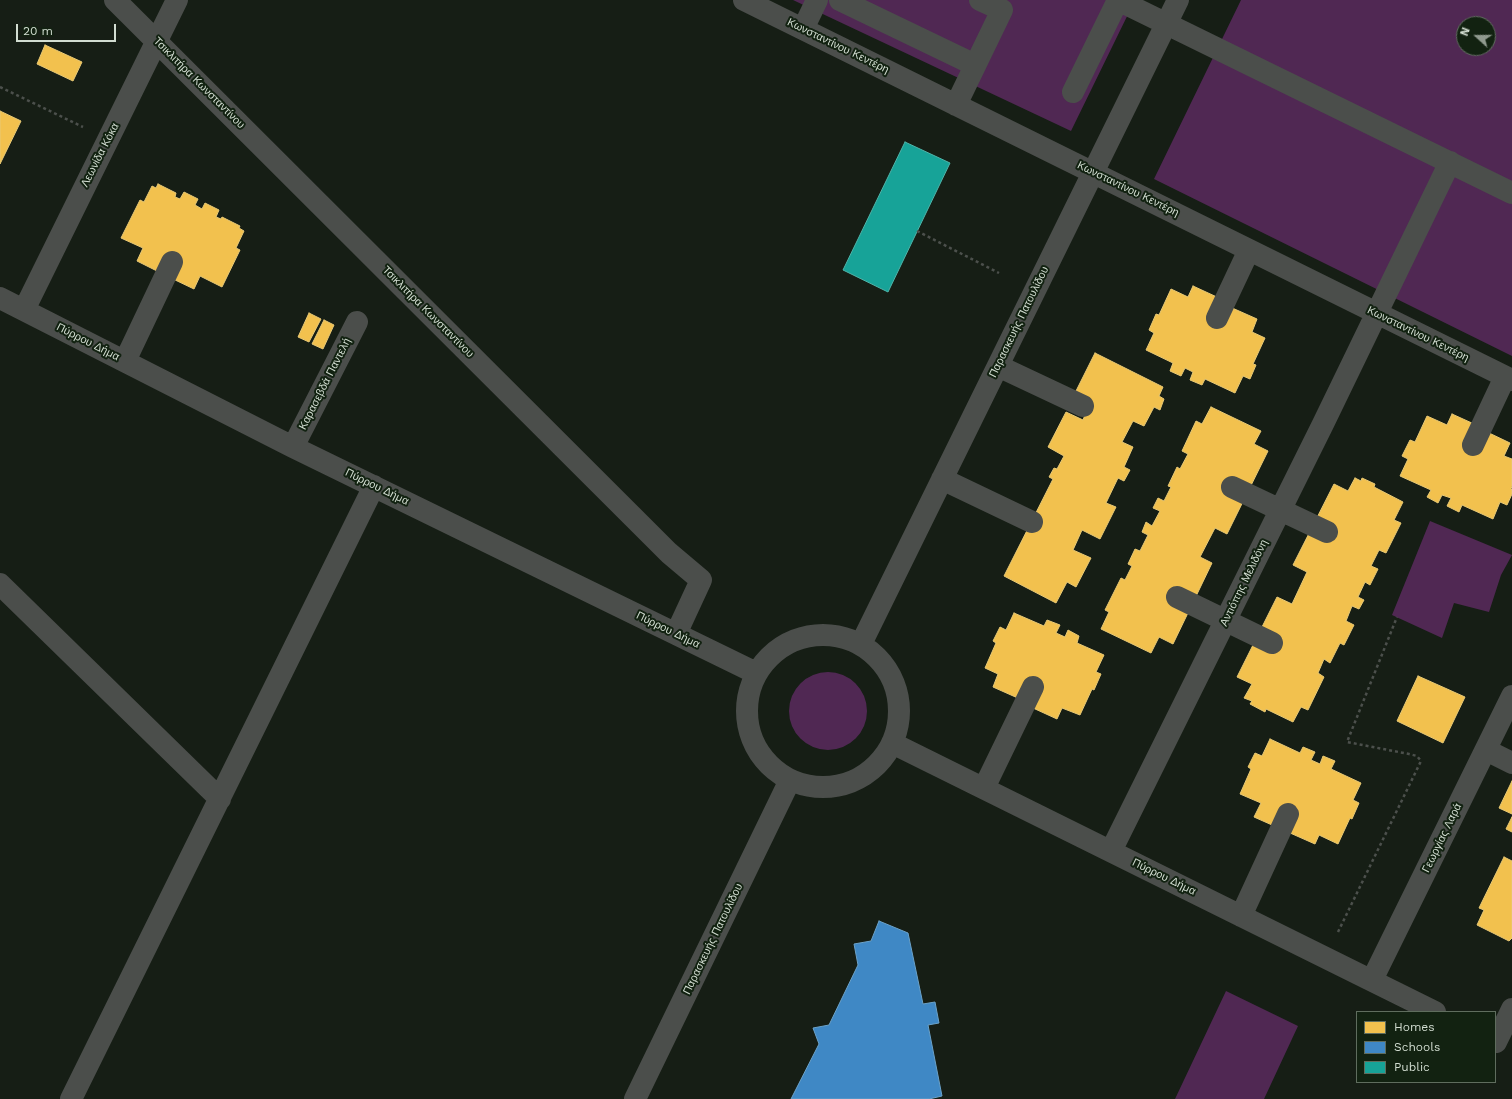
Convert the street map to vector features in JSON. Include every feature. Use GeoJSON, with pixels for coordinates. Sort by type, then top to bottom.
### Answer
{"type":"FeatureCollection","features":[{"type":"Feature","properties":{"kind":"street","name":"Τσικλιτήρα Κωνσταντίνου"},"geometry":{"type":"LineString","coordinates":[[115,0],[669,553],[701,580],[676,634]]}},
{"type":"Feature","properties":{"kind":"street","name":"Λεωνίδα Κόκα"},"geometry":{"type":"LineString","coordinates":[[24,310],[177,0]]}},
{"type":"Feature","properties":{"kind":"street","name":"Κωνσταντίνου Κεντέρη"},"geometry":{"type":"LineString","coordinates":[[744,0],[1508,379]]}},
{"type":"Feature","properties":{"kind":"street"},"geometry":{"type":"LineString","coordinates":[[803,28],[817,0]]}},
{"type":"Feature","properties":{"kind":"street"},"geometry":{"type":"LineString","coordinates":[[840,0],[975,65]]}},
{"type":"Feature","properties":{"kind":"street"},"geometry":{"type":"LineString","coordinates":[[956,104],[1002,10],[980,0]]}},
{"type":"Feature","properties":{"kind":"street"},"geometry":{"type":"LineString","coordinates":[[1073,92],[1118,0],[1512,193]]}},
{"type":"Feature","properties":{"kind":"street","name":"Παρασκευής Πατουλίδου"},"geometry":{"type":"LineString","coordinates":[[860,644],[1178,0]]}},
{"type":"Feature","properties":{"kind":"street","name":"Αντιόπης Μελιδόνη"},"geometry":{"type":"LineString","coordinates":[[1111,851],[1377,314],[1450,162]]}},
{"type":"Feature","properties":{"kind":"street"},"geometry":{"type":"LineString","coordinates":[[1217,318],[1249,250]]}},
{"type":"Feature","properties":{"kind":"street"},"geometry":{"type":"LineString","coordinates":[[125,361],[172,262]]}},
{"type":"Feature","properties":{"kind":"street","name":"Πύρρου Δήμα"},"geometry":{"type":"LineString","coordinates":[[0,298],[293,447],[756,673]]}},
{"type":"Feature","properties":{"kind":"street","name":"Καρασεβδά Παντελή"},"geometry":{"type":"LineString","coordinates":[[293,447],[357,322]]}},
{"type":"Feature","properties":{"kind":"street"},"geometry":{"type":"LineString","coordinates":[[998,366],[1083,406]]}},
{"type":"Feature","properties":{"kind":"street"},"geometry":{"type":"LineString","coordinates":[[1473,444],[1508,379]]}},
{"type":"Feature","properties":{"kind":"street"},"geometry":{"type":"LineString","coordinates":[[942,479],[1032,522]]}},
{"type":"Feature","properties":{"kind":"street"},"geometry":{"type":"LineString","coordinates":[[71,1099],[374,486]]}},
{"type":"Feature","properties":{"kind":"street"},"geometry":{"type":"LineString","coordinates":[[1232,487],[1327,532]]}},
{"type":"Feature","properties":{"kind":"street"},"geometry":{"type":"LineString","coordinates":[[0,584],[220,798]]}},
{"type":"Feature","properties":{"kind":"street"},"geometry":{"type":"LineString","coordinates":[[1177,597],[1272,643]]}},
{"type":"Feature","properties":{"kind":"street"},"geometry":{"type":"LineString","coordinates":[[832,635],[860,644],[882,662],[896,687],[899,715],[892,743],[879,763],[860,778],[855,780],[838,786],[814,786],[790,780],[770,766],[755,746],[748,722],[748,697],[756,673],[776,651],[802,637],[832,635]]}},
{"type":"Feature","properties":{"kind":"street"},"geometry":{"type":"LineString","coordinates":[[984,788],[1034,687]]}},
{"type":"Feature","properties":{"kind":"street","name":"Γεωργίας Λαρά"},"geometry":{"type":"LineString","coordinates":[[1372,980],[1512,696]]}},
{"type":"Feature","properties":{"kind":"street","name":"Πύρρου Δήμα"},"geometry":{"type":"LineString","coordinates":[[892,743],[1433,1011]]}},
{"type":"Feature","properties":{"kind":"street"},"geometry":{"type":"LineString","coordinates":[[1486,750],[1512,763]]}},
{"type":"Feature","properties":{"kind":"street","name":"Παρασκευής Πατουλίδου"},"geometry":{"type":"LineString","coordinates":[[635,1099],[790,780]]}},
{"type":"Feature","properties":{"kind":"street"},"geometry":{"type":"LineString","coordinates":[[1241,916],[1288,814]]}},
{"type":"Feature","properties":{"kind":"street"},"geometry":{"type":"LineString","coordinates":[[1501,1045],[1512,1009]]}},
{"type":"Feature","properties":{"kind":"path"},"geometry":{"type":"LineString","coordinates":[[0,87],[108,140]]}},
{"type":"Feature","properties":{"kind":"path"},"geometry":{"type":"LineString","coordinates":[[917,231],[1000,272]]}},
{"type":"Feature","properties":{"kind":"path"},"geometry":{"type":"LineString","coordinates":[[1326,958],[1422,760],[1417,756],[1409,754],[1347,742],[1397,617]]}},
{"type":"Feature","properties":{"kind":"shaded area"},"geometry":{"type":"Polygon","coordinates":[[[793,0],[1135,0],[1071,131],[793,0]]]}},
{"type":"Feature","properties":{"kind":"shaded area"},"geometry":{"type":"Polygon","coordinates":[[[1241,0],[1512,0],[1512,356],[1154,179],[1241,0]]]}},
{"type":"Feature","properties":{"kind":"shaded area"},"geometry":{"type":"Polygon","coordinates":[[[1430,521],[1512,555],[1501,575],[1489,612],[1454,603],[1442,638],[1392,615],[1430,521]]]}},
{"type":"Feature","properties":{"kind":"shaded area"},"geometry":{"type":"Polygon","coordinates":[[[828,672],[843,675],[855,684],[864,696],[867,711],[864,726],[855,738],[843,747],[828,750],[813,747],[801,738],[792,726],[789,711],[792,696],[801,684],[813,675],[828,672]]]}},
{"type":"Feature","properties":{"kind":"shaded area"},"geometry":{"type":"Polygon","coordinates":[[[1226,991],[1298,1026],[1264,1099],[1175,1099],[1226,991]]]}},
{"type":"Feature","properties":{"kind":"building: Homes"},"geometry":{"type":"Polygon","coordinates":[[[45,45],[82,62],[73,81],[37,64],[45,45]]]}},
{"type":"Feature","properties":{"kind":"building: Homes"},"geometry":{"type":"Polygon","coordinates":[[[0,111],[21,121],[0,164],[0,111]]]}},
{"type":"Feature","properties":{"kind":"building: Homes"},"geometry":{"type":"Polygon","coordinates":[[[158,184],[176,193],[175,197],[180,199],[184,192],[198,199],[195,205],[202,209],[205,203],[219,210],[216,217],[221,219],[222,217],[240,226],[239,228],[244,231],[236,248],[240,250],[222,287],[200,276],[194,289],[171,278],[137,261],[143,248],[121,238],[140,200],[144,202],[152,186],[156,188],[158,184]]]}},
{"type":"Feature","properties":{"kind":"building: Homes"},"geometry":{"type":"Polygon","coordinates":[[[1193,286],[1219,298],[1230,307],[1257,319],[1252,332],[1265,338],[1253,364],[1256,365],[1250,379],[1243,376],[1235,393],[1205,379],[1202,385],[1190,380],[1193,372],[1185,368],[1181,376],[1170,371],[1173,363],[1146,350],[1154,333],[1149,330],[1156,314],[1159,315],[1171,289],[1188,297],[1193,286]]]}},
{"type":"Feature","properties":{"kind":"building: Homes"},"geometry":{"type":"Polygon","coordinates":[[[309,313],[321,319],[309,342],[298,337],[309,313]]]}},
{"type":"Feature","properties":{"kind":"building: Homes"},"geometry":{"type":"Polygon","coordinates":[[[324,320],[334,325],[323,349],[312,344],[324,320]]]}},
{"type":"Feature","properties":{"kind":"building: Homes"},"geometry":{"type":"Polygon","coordinates":[[[1095,353],[1163,387],[1159,396],[1164,399],[1160,410],[1154,407],[1144,426],[1133,421],[1122,442],[1133,447],[1124,467],[1130,470],[1124,481],[1118,478],[1106,503],[1116,507],[1100,539],[1082,530],[1073,550],[1091,558],[1076,587],[1067,582],[1056,603],[1004,576],[1053,479],[1049,477],[1054,468],[1057,469],[1064,456],[1048,447],[1066,412],[1083,420],[1085,415],[1074,395],[1095,353]]]}},
{"type":"Feature","properties":{"kind":"building: Homes"},"geometry":{"type":"Polygon","coordinates":[[[1211,407],[1261,431],[1254,444],[1268,451],[1227,534],[1215,528],[1200,557],[1212,563],[1173,644],[1159,637],[1151,653],[1101,629],[1109,612],[1105,610],[1121,578],[1125,580],[1132,566],[1128,564],[1135,549],[1140,551],[1148,535],[1142,532],[1146,522],[1152,526],[1160,511],[1153,508],[1158,498],[1164,501],[1171,487],[1168,486],[1177,467],[1180,469],[1188,454],[1182,451],[1196,421],[1202,424],[1211,407]]]}},
{"type":"Feature","properties":{"kind":"building: Homes"},"geometry":{"type":"Polygon","coordinates":[[[1452,414],[1510,443],[1504,456],[1512,459],[1512,494],[1507,505],[1500,502],[1493,519],[1462,505],[1459,512],[1447,506],[1451,498],[1442,495],[1438,503],[1427,497],[1431,490],[1400,476],[1408,459],[1402,456],[1410,440],[1415,442],[1427,416],[1447,425],[1452,414]]]}},
{"type":"Feature","properties":{"kind":"building: Homes"},"geometry":{"type":"Polygon","coordinates":[[[1355,478],[1361,481],[1362,478],[1375,484],[1374,487],[1403,502],[1394,520],[1401,523],[1386,553],[1379,550],[1371,566],[1378,569],[1370,585],[1365,582],[1358,597],[1364,600],[1359,609],[1352,606],[1346,621],[1354,625],[1344,645],[1340,643],[1330,663],[1324,659],[1318,673],[1324,677],[1308,710],[1301,707],[1293,722],[1266,709],[1265,712],[1250,704],[1252,701],[1244,698],[1252,684],[1237,677],[1277,597],[1292,604],[1307,572],[1293,565],[1334,484],[1348,491],[1355,478]]]}},
{"type":"Feature","properties":{"kind":"building: Homes"},"geometry":{"type":"Polygon","coordinates":[[[1014,613],[1044,626],[1047,620],[1060,625],[1056,633],[1065,637],[1068,630],[1079,636],[1077,643],[1104,655],[1096,672],[1101,674],[1080,715],[1062,708],[1057,719],[1033,708],[1020,699],[993,687],[998,674],[985,668],[996,643],[993,641],[1000,627],[1006,630],[1014,613]]]}},
{"type":"Feature","properties":{"kind":"building: Homes"},"geometry":{"type":"Polygon","coordinates":[[[1418,676],[1465,697],[1443,743],[1397,721],[1418,676]]]}},
{"type":"Feature","properties":{"kind":"building: Homes"},"geometry":{"type":"Polygon","coordinates":[[[1270,739],[1300,753],[1303,747],[1315,752],[1311,760],[1320,764],[1323,756],[1335,761],[1331,769],[1361,783],[1353,800],[1359,803],[1338,844],[1319,835],[1315,844],[1254,817],[1261,803],[1240,794],[1251,769],[1248,767],[1255,753],[1262,756],[1270,739]]]}},
{"type":"Feature","properties":{"kind":"building: Homes"},"geometry":{"type":"Polygon","coordinates":[[[1512,781],[1512,814],[1499,808],[1512,781]]]}},
{"type":"Feature","properties":{"kind":"building: Homes"},"geometry":{"type":"Polygon","coordinates":[[[1512,817],[1512,832],[1506,829],[1512,817]]]}},
{"type":"Feature","properties":{"kind":"building: Homes"},"geometry":{"type":"Polygon","coordinates":[[[1504,857],[1512,861],[1512,938],[1509,941],[1477,925],[1484,910],[1479,908],[1504,857]]]}},
{"type":"Feature","properties":{"kind":"building: Schools"},"geometry":{"type":"Polygon","coordinates":[[[879,921],[908,933],[923,1004],[935,1002],[939,1023],[928,1025],[942,1096],[929,1099],[791,1099],[819,1044],[813,1028],[829,1025],[858,965],[854,944],[871,941],[879,921]]]}},
{"type":"Feature","properties":{"kind":"building: Public"},"geometry":{"type":"Polygon","coordinates":[[[905,142],[950,163],[888,292],[843,270],[905,142]]]}}]}
